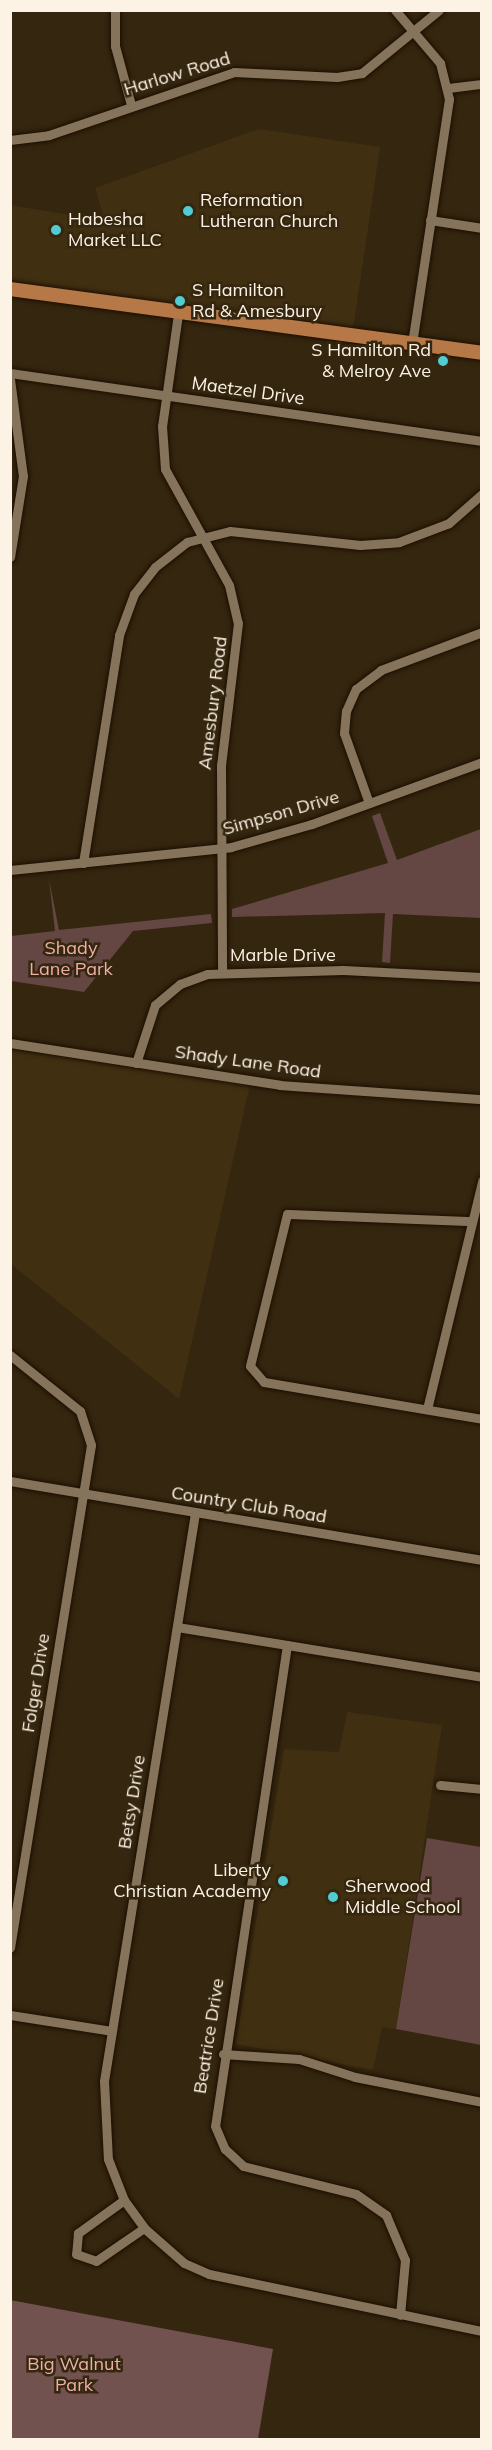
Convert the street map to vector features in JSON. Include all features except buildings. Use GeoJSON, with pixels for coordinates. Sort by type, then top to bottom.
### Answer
{"type":"FeatureCollection","features":[{"type":"Feature","properties":{"kind":"main road"},"geometry":{"type":"LineString","coordinates":[[10,290],[482,353]]}},
{"type":"Feature","properties":{"kind":"street"},"geometry":{"type":"LineString","coordinates":[[115,10],[115,46],[130,105]]}},
{"type":"Feature","properties":{"kind":"street"},"geometry":{"type":"LineString","coordinates":[[395,10],[440,63],[448,88],[412,344]]}},
{"type":"Feature","properties":{"kind":"street","name":"Harlow Road"},"geometry":{"type":"LineString","coordinates":[[10,140],[49,135],[130,105],[234,72],[338,77],[362,73],[439,10]]}},
{"type":"Feature","properties":{"kind":"street"},"geometry":{"type":"LineString","coordinates":[[448,88],[482,84]]}},
{"type":"Feature","properties":{"kind":"street"},"geometry":{"type":"LineString","coordinates":[[430,220],[482,228]]}},
{"type":"Feature","properties":{"kind":"street","name":"Amesbury Road"},"geometry":{"type":"LineString","coordinates":[[178,314],[167,395],[165,469],[229,585],[238,623],[221,765],[222,971]]}},
{"type":"Feature","properties":{"kind":"street","name":"Maetzel Drive"},"geometry":{"type":"LineString","coordinates":[[10,374],[482,441]]}},
{"type":"Feature","properties":{"kind":"street"},"geometry":{"type":"LineString","coordinates":[[10,379],[23,476],[10,557]]}},
{"type":"Feature","properties":{"kind":"street"},"geometry":{"type":"LineString","coordinates":[[83,863],[126,611],[155,567],[201,537],[246,531],[360,545],[399,542],[449,523],[482,494]]}},
{"type":"Feature","properties":{"kind":"street"},"geometry":{"type":"LineString","coordinates":[[369,803],[344,733],[346,711],[356,689],[381,670],[482,632]]}},
{"type":"Feature","properties":{"kind":"street","name":"Simpson Drive"},"geometry":{"type":"LineString","coordinates":[[10,870],[221,848],[369,803],[482,762]]}},
{"type":"Feature","properties":{"kind":"street","name":"Marble Drive"},"geometry":{"type":"LineString","coordinates":[[136,1063],[148,1018],[166,994],[194,977],[222,971],[482,977]]}},
{"type":"Feature","properties":{"kind":"street","name":"Shady Lane Road"},"geometry":{"type":"LineString","coordinates":[[10,1043],[322,1090],[482,1099]]}},
{"type":"Feature","properties":{"kind":"street"},"geometry":{"type":"LineString","coordinates":[[427,1410],[469,1221],[482,1181]]}},
{"type":"Feature","properties":{"kind":"street"},"geometry":{"type":"LineString","coordinates":[[469,1221],[287,1214],[251,1361],[253,1375],[272,1384],[482,1419]]}},
{"type":"Feature","properties":{"kind":"street","name":"Folger Drive"},"geometry":{"type":"LineString","coordinates":[[10,1355],[65,1396],[86,1422],[91,1445],[15,1894],[10,1948]]}},
{"type":"Feature","properties":{"kind":"street","name":"Country Club Road"},"geometry":{"type":"LineString","coordinates":[[10,1481],[482,1560]]}},
{"type":"Feature","properties":{"kind":"street","name":"Betsy Drive"},"geometry":{"type":"LineString","coordinates":[[195,1513],[112,2031],[102,2119],[108,2159],[124,2200],[144,2228],[184,2263],[233,2283],[482,2331]]}},
{"type":"Feature","properties":{"kind":"street"},"geometry":{"type":"LineString","coordinates":[[177,1627],[482,1677]]}},
{"type":"Feature","properties":{"kind":"street","name":"Beatrice Drive"},"geometry":{"type":"LineString","coordinates":[[287,1646],[214,2114],[225,2149],[258,2173],[342,2189],[376,2205],[403,2248],[400,2315]]}},
{"type":"Feature","properties":{"kind":"street"},"geometry":{"type":"LineString","coordinates":[[440,1785],[482,1789]]}},
{"type":"Feature","properties":{"kind":"street"},"geometry":{"type":"LineString","coordinates":[[10,2015],[112,2031]]}},
{"type":"Feature","properties":{"kind":"street"},"geometry":{"type":"LineString","coordinates":[[223,2054],[299,2059],[355,2077],[482,2102]]}},
{"type":"Feature","properties":{"kind":"street"},"geometry":{"type":"LineString","coordinates":[[124,2200],[78,2233],[76,2254],[96,2261],[144,2228]]}},
{"type":"Feature","properties":{"kind":"shaded area"},"geometry":{"type":"Polygon","coordinates":[[[259,129],[380,147],[352,336],[11,291],[10,205],[105,221],[95,188],[259,129]]]}},
{"type":"Feature","properties":{"kind":"shaded area"},"geometry":{"type":"Polygon","coordinates":[[[10,1048],[250,1085],[179,1399],[11,1264],[10,1048]]]}},
{"type":"Feature","properties":{"kind":"shaded area"},"geometry":{"type":"Polygon","coordinates":[[[347,1712],[442,1725],[396,2029],[382,2027],[373,2070],[236,2044],[284,1749],[339,1752],[347,1712]]]}},
{"type":"Feature","properties":{"kind":"green space"},"geometry":{"type":"Polygon","coordinates":[[[380,813],[397,860],[481,829],[481,918],[393,914],[390,963],[382,962],[385,913],[232,917],[232,909],[388,863],[372,816],[380,813]]]}},
{"type":"Feature","properties":{"kind":"green space","name":"Shady Lane Park"},"geometry":{"type":"Polygon","coordinates":[[[49,879],[59,930],[211,914],[212,923],[133,931],[84,992],[11,981],[11,936],[55,931],[49,879]]]}},
{"type":"Feature","properties":{"kind":"green space"},"geometry":{"type":"Polygon","coordinates":[[[427,1838],[481,1847],[481,2045],[396,2029],[427,1838]]]}},
{"type":"Feature","properties":{"kind":"green space","name":"Big Walnut Park"},"geometry":{"type":"Polygon","coordinates":[[[10,2300],[273,2349],[258,2439],[11,2439],[10,2300]]]}},
{"type":"Feature","properties":{"kind":"place","name":"Reformation Lutheran Church"},"geometry":{"type":"Point","coordinates":[188,211]}},
{"type":"Feature","properties":{"kind":"place","name":"Habesha Market LLC"},"geometry":{"type":"Point","coordinates":[56,230]}},
{"type":"Feature","properties":{"kind":"place","name":"S Hamilton Rd & Amesbury"},"geometry":{"type":"Point","coordinates":[180,301]}},
{"type":"Feature","properties":{"kind":"place","name":"S Hamilton Rd & Melroy Ave"},"geometry":{"type":"Point","coordinates":[443,361]}},
{"type":"Feature","properties":{"kind":"place","name":"Liberty Christian Academy"},"geometry":{"type":"Point","coordinates":[283,1881]}},
{"type":"Feature","properties":{"kind":"place","name":"Sherwood Middle School"},"geometry":{"type":"Point","coordinates":[333,1897]}}]}
